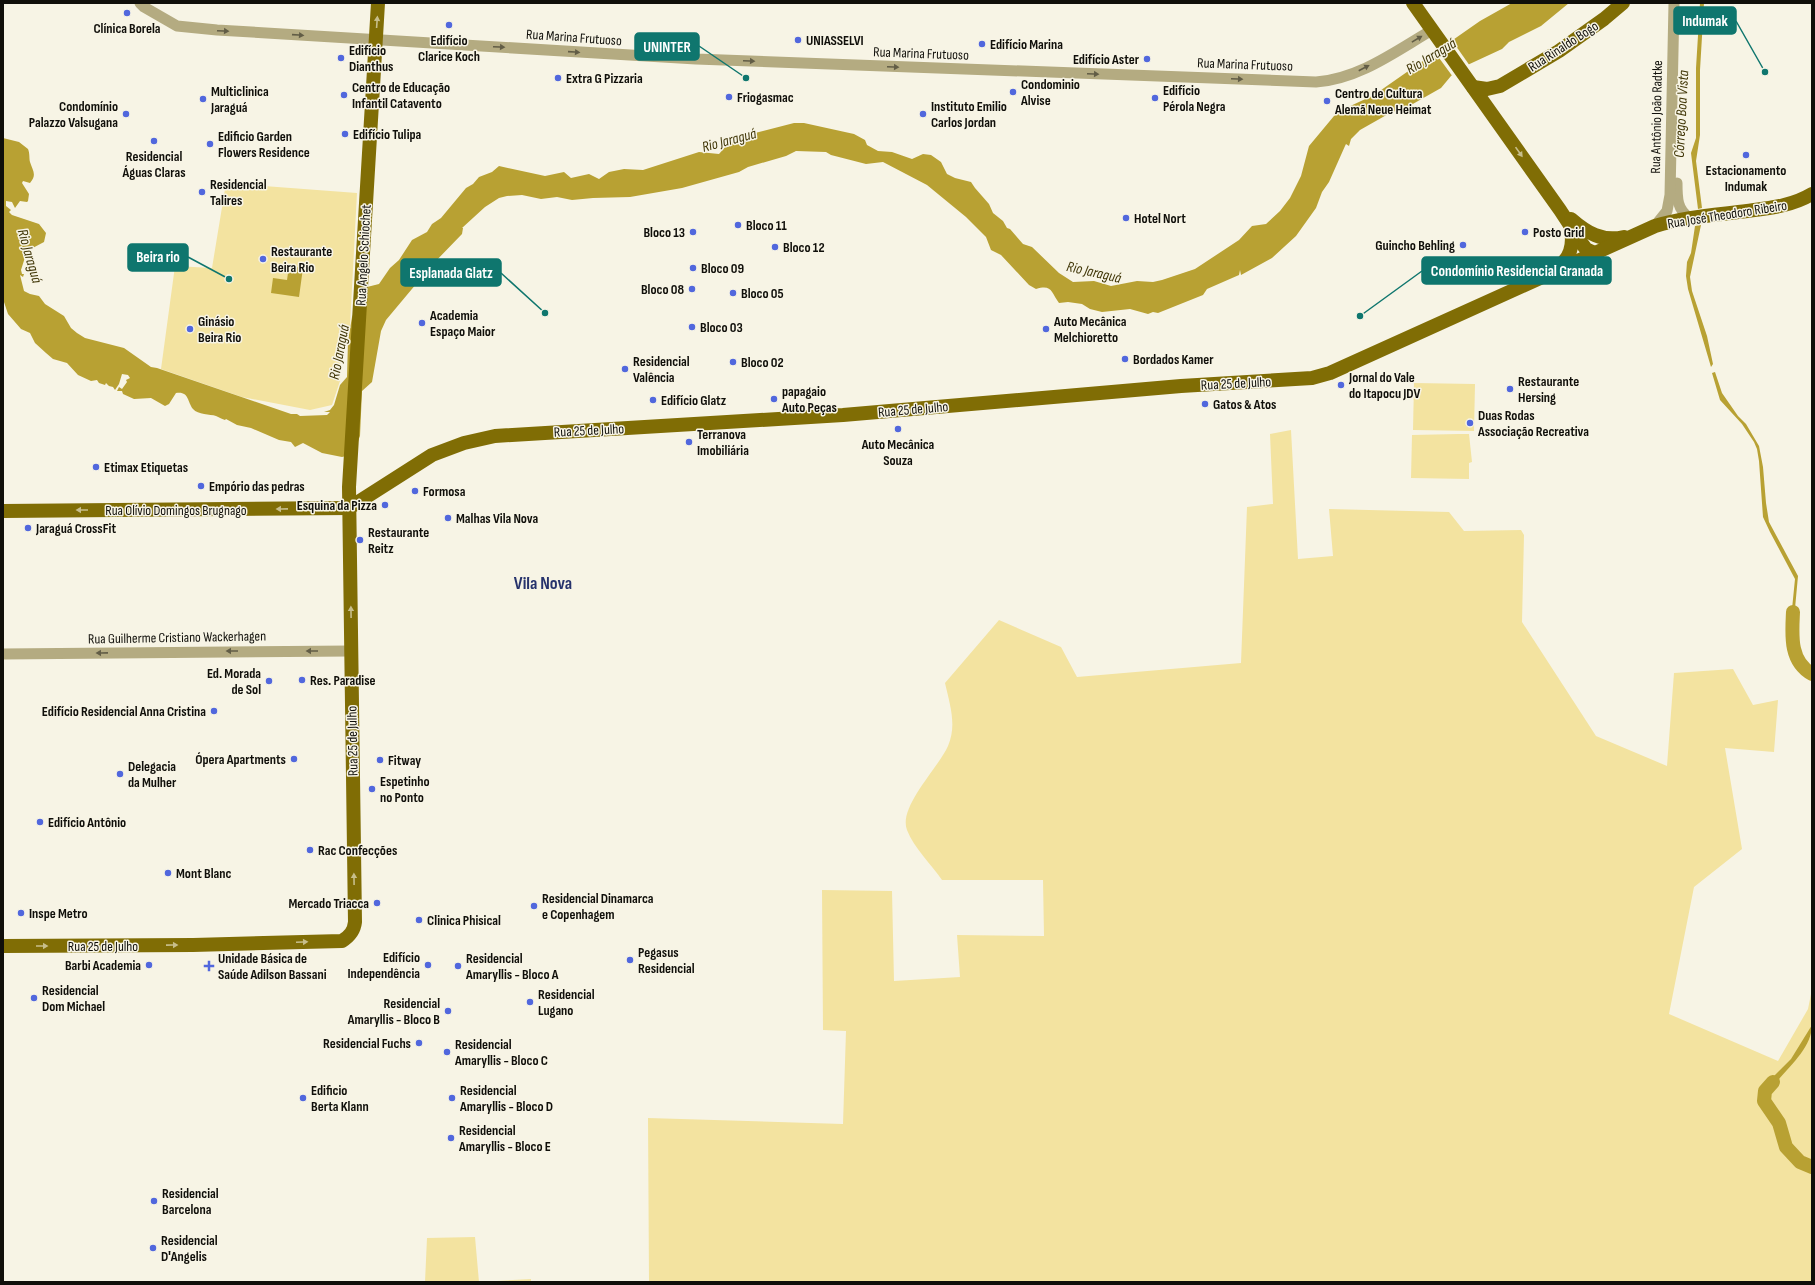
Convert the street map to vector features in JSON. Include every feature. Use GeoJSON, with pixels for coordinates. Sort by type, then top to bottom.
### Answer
{"type":"FeatureCollection","features":[{"type":"Feature","properties":{"kind":"main road","name":"Rua Angelo Schiochet"},"geometry":{"type":"LineString","coordinates":[[349,508],[349,483],[378,3]]}},
{"type":"Feature","properties":{"kind":"main road"},"geometry":{"type":"LineString","coordinates":[[1413,3],[1497,120],[1586,249],[1597,254]]}},
{"type":"Feature","properties":{"kind":"main road","name":"Rua Rinaldo Bogo"},"geometry":{"type":"LineString","coordinates":[[1471,84],[1487,90],[1500,86],[1559,51],[1604,19],[1623,3]]}},
{"type":"Feature","properties":{"kind":"main road"},"geometry":{"type":"LineString","coordinates":[[1497,120],[1495,100],[1500,86]]}},
{"type":"Feature","properties":{"kind":"main road","name":"Rua José Theodoro Ribeiro"},"geometry":{"type":"LineString","coordinates":[[1597,254],[1655,226],[1695,218],[1786,206],[1802,200],[1812,194]]}},
{"type":"Feature","properties":{"kind":"main road"},"geometry":{"type":"LineString","coordinates":[[1560,210],[1580,227],[1597,237],[1612,239],[1636,235]]}},
{"type":"Feature","properties":{"kind":"main road"},"geometry":{"type":"LineString","coordinates":[[1552,273],[1563,263],[1571,252],[1573,243],[1571,227]]}},
{"type":"Feature","properties":{"kind":"main road","name":"Rua 25 de Julho"},"geometry":{"type":"LineString","coordinates":[[3,946],[204,945],[342,941],[348,937],[353,931],[355,922],[349,508],[432,455],[464,443],[495,436],[843,415],[1181,386],[1312,378],[1330,373],[1597,254]]}},
{"type":"Feature","properties":{"kind":"main road","name":"Rua Olívio Domingos Brugnago"},"geometry":{"type":"LineString","coordinates":[[3,511],[349,508]]}},
{"type":"Feature","properties":{"kind":"street","name":"Rua Marina Frutuoso"},"geometry":{"type":"LineString","coordinates":[[140,3],[177,26],[188,28],[696,59],[1316,82],[1332,81],[1350,76],[1435,35]]}},
{"type":"Feature","properties":{"kind":"street","name":"Rua Antônio João Radtke"},"geometry":{"type":"LineString","coordinates":[[1655,226],[1667,211],[1669,200],[1674,3]]}},
{"type":"Feature","properties":{"kind":"street","name":"Rua Antônio João Radtke"},"geometry":{"type":"LineString","coordinates":[[1681,3],[1677,196],[1681,210],[1695,218]]}},
{"type":"Feature","properties":{"kind":"street","name":"Rua Guilherme Cristiano Wackerhagen"},"geometry":{"type":"LineString","coordinates":[[3,654],[351,651]]}},
{"type":"Feature","properties":{"kind":"shaded area"},"geometry":{"type":"Polygon","coordinates":[[[226,183],[357,193],[350,326],[341,331],[340,381],[332,405],[310,410],[242,397],[161,369],[175,266],[212,268],[226,183]]]}},
{"type":"Feature","properties":{"kind":"shaded area"},"geometry":{"type":"Polygon","coordinates":[[[1414,383],[1475,384],[1474,431],[1413,430],[1414,383]]]}},
{"type":"Feature","properties":{"kind":"shaded area"},"geometry":{"type":"Polygon","coordinates":[[[1291,430],[1298,559],[1333,556],[1329,509],[1449,512],[1464,531],[1521,530],[1524,535],[1522,622],[1596,736],[1667,766],[1674,673],[1733,669],[1753,705],[1778,700],[1774,752],[1725,748],[1742,849],[1694,887],[1669,1014],[1778,1061],[1808,1009],[1812,989],[1812,1282],[649,1282],[648,1118],[843,1124],[846,1031],[823,1030],[822,890],[892,891],[894,981],[960,977],[957,935],[1044,936],[1043,880],[942,880],[918,850],[907,830],[906,821],[908,810],[921,787],[943,755],[951,738],[952,715],[945,683],[999,620],[1061,647],[1077,677],[1241,663],[1247,507],[1273,504],[1270,434],[1291,430]]]}},
{"type":"Feature","properties":{"kind":"shaded area"},"geometry":{"type":"Polygon","coordinates":[[[1469,434],[1472,462],[1469,463],[1469,479],[1411,478],[1412,435],[1469,434]]]}},
{"type":"Feature","properties":{"kind":"shaded area"},"geometry":{"type":"Polygon","coordinates":[[[475,1237],[479,1282],[425,1282],[427,1238],[475,1237]]]}},
{"type":"Feature","properties":{"kind":"shaded area"},"geometry":{"type":"Polygon","coordinates":[[[531,1279],[531,1282],[479,1282],[531,1279]]]}},
{"type":"Feature","properties":{"kind":"water","name":"Rio Jaraguá"},"geometry":{"type":"Polygon","coordinates":[[[1512,3],[1569,3],[1541,26],[1509,42],[1502,49],[1461,68],[1451,76],[1441,88],[1411,105],[1390,113],[1360,130],[1351,139],[1349,146],[1346,144],[1329,182],[1322,192],[1316,208],[1296,236],[1272,258],[1241,275],[1240,270],[1239,275],[1207,289],[1203,295],[1158,313],[1153,312],[1148,314],[1130,309],[1102,312],[1090,309],[1082,304],[1068,302],[1059,303],[1048,288],[1036,289],[1029,285],[1001,255],[991,250],[986,237],[966,217],[927,185],[883,162],[866,164],[831,155],[826,152],[796,151],[786,156],[748,167],[739,172],[682,188],[630,197],[572,200],[557,197],[541,199],[522,195],[507,196],[499,198],[485,207],[462,228],[462,234],[432,265],[386,320],[381,331],[372,382],[362,391],[360,436],[354,451],[342,457],[322,453],[303,443],[295,447],[291,442],[279,440],[251,428],[237,425],[226,419],[225,420],[216,416],[195,411],[186,395],[180,393],[176,393],[169,404],[165,406],[151,398],[134,399],[123,394],[122,391],[117,391],[119,387],[122,389],[127,382],[126,380],[130,378],[128,375],[122,374],[119,384],[115,390],[106,383],[105,385],[99,383],[97,380],[91,381],[78,375],[67,363],[53,359],[35,343],[30,333],[21,329],[8,314],[3,299],[3,138],[19,142],[28,149],[34,175],[30,183],[23,181],[22,183],[29,194],[28,201],[20,201],[15,208],[12,202],[6,201],[6,206],[11,210],[9,212],[12,215],[39,224],[46,233],[44,242],[27,251],[21,270],[22,274],[24,274],[23,277],[20,275],[24,291],[39,296],[45,304],[64,316],[71,328],[85,338],[124,348],[151,367],[291,414],[297,414],[300,416],[327,415],[330,412],[324,412],[330,410],[334,405],[340,385],[347,377],[348,341],[352,317],[367,287],[379,284],[390,268],[399,260],[412,240],[427,232],[432,224],[441,218],[466,188],[473,184],[479,177],[492,172],[499,166],[545,176],[564,172],[571,178],[589,174],[599,179],[609,172],[624,169],[643,170],[699,152],[719,154],[727,145],[755,133],[794,123],[804,123],[854,134],[865,140],[867,145],[878,151],[892,152],[912,159],[923,154],[931,155],[941,162],[947,174],[955,178],[971,182],[989,204],[993,213],[1003,221],[1007,228],[1010,229],[1023,244],[1032,247],[1059,273],[1073,282],[1094,281],[1111,286],[1137,281],[1153,282],[1195,269],[1239,240],[1252,226],[1266,224],[1280,211],[1290,198],[1301,176],[1309,146],[1334,116],[1346,108],[1374,95],[1480,21],[1512,3]]]}},
{"type":"Feature","properties":{"kind":"water"},"geometry":{"type":"Polygon","coordinates":[[[1700,3],[1704,3],[1700,70],[1700,135],[1696,161],[1702,208],[1698,209],[1691,153],[1696,138],[1696,68],[1700,3]]]}},
{"type":"Feature","properties":{"kind":"water"},"geometry":{"type":"Polygon","coordinates":[[[1701,225],[1690,277],[1692,291],[1707,336],[1713,364],[1711,367],[1688,289],[1686,276],[1687,262],[1691,253],[1695,226],[1701,225]]]}},
{"type":"Feature","properties":{"kind":"water"},"geometry":{"type":"Polygon","coordinates":[[[289,266],[303,268],[299,297],[271,293],[273,278],[287,280],[289,266]]]}},
{"type":"Feature","properties":{"kind":"water"},"geometry":{"type":"Polygon","coordinates":[[[1715,372],[1722,393],[1738,416],[1746,424],[1759,446],[1763,467],[1769,522],[1798,576],[1793,630],[1790,629],[1795,579],[1763,517],[1757,449],[1742,424],[1720,400],[1712,373],[1715,372]]]}},
{"type":"Feature","properties":{"kind":"water"},"geometry":{"type":"Polygon","coordinates":[[[1790,639],[1794,640],[1797,654],[1805,666],[1812,672],[1812,676],[1803,669],[1797,660],[1792,650],[1790,639]]]}},
{"type":"Feature","properties":{"kind":"water"},"geometry":{"type":"Polygon","coordinates":[[[1812,1025],[1806,1045],[1800,1054],[1770,1089],[1765,1098],[1762,1098],[1764,1086],[1791,1059],[1812,1025]]]}},
{"type":"Feature","properties":{"kind":"pier"},"geometry":{"type":"Polygon","coordinates":[[[1451,39],[1470,66],[1453,77],[1434,51],[1451,39]]]}},
{"type":"Feature","properties":{"kind":"waterway","name":"Córrego Boa Vista"},"geometry":{"type":"LineString","coordinates":[[1793,612],[1792,629],[1796,654],[1799,662],[1812,674]]}},
{"type":"Feature","properties":{"kind":"waterway","name":"Córrego Boa Vista"},"geometry":{"type":"LineString","coordinates":[[1773,1082],[1765,1091],[1764,1101],[1779,1123],[1786,1147],[1800,1162],[1812,1167]]}},
{"type":"Feature","properties":{"kind":"place","name":"Clínica Borela"},"geometry":{"type":"Point","coordinates":[127,13]}},
{"type":"Feature","properties":{"kind":"place","name":"Edifício Clarice Koch"},"geometry":{"type":"Point","coordinates":[449,25]}},
{"type":"Feature","properties":{"kind":"place","name":"UNIASSELVI"},"geometry":{"type":"Point","coordinates":[798,40]}},
{"type":"Feature","properties":{"kind":"place","name":"Edifício Marina"},"geometry":{"type":"Point","coordinates":[982,44]}},
{"type":"Feature","properties":{"kind":"place","name":"Edifício Dianthus"},"geometry":{"type":"Point","coordinates":[341,58]}},
{"type":"Feature","properties":{"kind":"place","name":"Edifício Aster"},"geometry":{"type":"Point","coordinates":[1147,59]}},
{"type":"Feature","properties":{"kind":"place","name":"Indumak"},"geometry":{"type":"Point","coordinates":[1765,72]}},
{"type":"Feature","properties":{"kind":"place","name":"Extra G Pizzaria"},"geometry":{"type":"Point","coordinates":[558,78]}},
{"type":"Feature","properties":{"kind":"place","name":"UNINTER"},"geometry":{"type":"Point","coordinates":[746,78]}},
{"type":"Feature","properties":{"kind":"place","name":"Condominio Alvise"},"geometry":{"type":"Point","coordinates":[1013,92]}},
{"type":"Feature","properties":{"kind":"place","name":"Centro de Educação Infantil Catavento"},"geometry":{"type":"Point","coordinates":[344,95]}},
{"type":"Feature","properties":{"kind":"place","name":"Friogasmac"},"geometry":{"type":"Point","coordinates":[729,97]}},
{"type":"Feature","properties":{"kind":"place","name":"Edifício Pérola Negra"},"geometry":{"type":"Point","coordinates":[1155,98]}},
{"type":"Feature","properties":{"kind":"place","name":"Multiclinica Jaraguá"},"geometry":{"type":"Point","coordinates":[203,99]}},
{"type":"Feature","properties":{"kind":"place","name":"Centro de Cultura Alemã Neue Heimat"},"geometry":{"type":"Point","coordinates":[1327,101]}},
{"type":"Feature","properties":{"kind":"place","name":"Condomínio Palazzo Valsugana"},"geometry":{"type":"Point","coordinates":[126,114]}},
{"type":"Feature","properties":{"kind":"place","name":"Instituto Emilio Carlos Jordan"},"geometry":{"type":"Point","coordinates":[923,114]}},
{"type":"Feature","properties":{"kind":"place","name":"Edifício Tulipa"},"geometry":{"type":"Point","coordinates":[345,134]}},
{"type":"Feature","properties":{"kind":"place","name":"Residencial Águas Claras"},"geometry":{"type":"Point","coordinates":[154,141]}},
{"type":"Feature","properties":{"kind":"place","name":"Edificio Garden Flowers Residence"},"geometry":{"type":"Point","coordinates":[210,144]}},
{"type":"Feature","properties":{"kind":"place","name":"Estacionamento Indumak"},"geometry":{"type":"Point","coordinates":[1746,155]}},
{"type":"Feature","properties":{"kind":"place","name":"Residencial Talires"},"geometry":{"type":"Point","coordinates":[202,192]}},
{"type":"Feature","properties":{"kind":"place","name":"Hotel Nort"},"geometry":{"type":"Point","coordinates":[1126,218]}},
{"type":"Feature","properties":{"kind":"place","name":"Bloco 11"},"geometry":{"type":"Point","coordinates":[738,225]}},
{"type":"Feature","properties":{"kind":"place","name":"Bloco 13"},"geometry":{"type":"Point","coordinates":[693,232]}},
{"type":"Feature","properties":{"kind":"place","name":"Posto Grid"},"geometry":{"type":"Point","coordinates":[1525,232]}},
{"type":"Feature","properties":{"kind":"place","name":"Guincho Behling"},"geometry":{"type":"Point","coordinates":[1463,245]}},
{"type":"Feature","properties":{"kind":"place","name":"Bloco 12"},"geometry":{"type":"Point","coordinates":[775,247]}},
{"type":"Feature","properties":{"kind":"place","name":"Restaurante Beira Rio"},"geometry":{"type":"Point","coordinates":[263,259]}},
{"type":"Feature","properties":{"kind":"place","name":"Bloco 09"},"geometry":{"type":"Point","coordinates":[693,268]}},
{"type":"Feature","properties":{"kind":"place","name":"Beira rio"},"geometry":{"type":"Point","coordinates":[229,279]}},
{"type":"Feature","properties":{"kind":"place","name":"Bloco 08"},"geometry":{"type":"Point","coordinates":[692,289]}},
{"type":"Feature","properties":{"kind":"place","name":"Bloco 05"},"geometry":{"type":"Point","coordinates":[733,293]}},
{"type":"Feature","properties":{"kind":"place","name":"Esplanada Glatz"},"geometry":{"type":"Point","coordinates":[545,313]}},
{"type":"Feature","properties":{"kind":"place","name":"Condomínio Residencial Granada"},"geometry":{"type":"Point","coordinates":[1360,316]}},
{"type":"Feature","properties":{"kind":"place","name":"Academia Espaço Maior"},"geometry":{"type":"Point","coordinates":[422,323]}},
{"type":"Feature","properties":{"kind":"place","name":"Bloco 03"},"geometry":{"type":"Point","coordinates":[692,327]}},
{"type":"Feature","properties":{"kind":"place","name":"Ginásio Beira Rio"},"geometry":{"type":"Point","coordinates":[190,329]}},
{"type":"Feature","properties":{"kind":"place","name":"Auto Mecânica Melchioretto"},"geometry":{"type":"Point","coordinates":[1046,329]}},
{"type":"Feature","properties":{"kind":"place","name":"Bordados Kamer"},"geometry":{"type":"Point","coordinates":[1125,359]}},
{"type":"Feature","properties":{"kind":"place","name":"Bloco 02"},"geometry":{"type":"Point","coordinates":[733,362]}},
{"type":"Feature","properties":{"kind":"place","name":"Residencial Valência"},"geometry":{"type":"Point","coordinates":[625,369]}},
{"type":"Feature","properties":{"kind":"place","name":"Jornal do Vale do Itapocu JDV"},"geometry":{"type":"Point","coordinates":[1341,385]}},
{"type":"Feature","properties":{"kind":"place","name":"Restaurante Hersing"},"geometry":{"type":"Point","coordinates":[1510,389]}},
{"type":"Feature","properties":{"kind":"place","name":"papagaio Auto Peças"},"geometry":{"type":"Point","coordinates":[774,399]}},
{"type":"Feature","properties":{"kind":"place","name":"Edifício Glatz"},"geometry":{"type":"Point","coordinates":[653,400]}},
{"type":"Feature","properties":{"kind":"place","name":"Gatos & Atos"},"geometry":{"type":"Point","coordinates":[1205,404]}},
{"type":"Feature","properties":{"kind":"place","name":"Duas Rodas Associação Recreativa"},"geometry":{"type":"Point","coordinates":[1470,423]}},
{"type":"Feature","properties":{"kind":"place","name":"Auto Mecânica Souza"},"geometry":{"type":"Point","coordinates":[898,429]}},
{"type":"Feature","properties":{"kind":"place","name":"Terranova Imobiliária"},"geometry":{"type":"Point","coordinates":[689,442]}},
{"type":"Feature","properties":{"kind":"place","name":"Etimax Etiquetas"},"geometry":{"type":"Point","coordinates":[96,467]}},
{"type":"Feature","properties":{"kind":"place","name":"Empório das pedras"},"geometry":{"type":"Point","coordinates":[201,486]}},
{"type":"Feature","properties":{"kind":"place","name":"Formosa"},"geometry":{"type":"Point","coordinates":[415,491]}},
{"type":"Feature","properties":{"kind":"place","name":"Esquina da Pizza"},"geometry":{"type":"Point","coordinates":[385,505]}},
{"type":"Feature","properties":{"kind":"place","name":"Malhas Vila Nova"},"geometry":{"type":"Point","coordinates":[448,518]}},
{"type":"Feature","properties":{"kind":"place","name":"Jaraguá CrossFit"},"geometry":{"type":"Point","coordinates":[28,528]}},
{"type":"Feature","properties":{"kind":"place","name":"Restaurante Reitz"},"geometry":{"type":"Point","coordinates":[360,540]}},
{"type":"Feature","properties":{"kind":"place","name":"Res. Paradise"},"geometry":{"type":"Point","coordinates":[302,680]}},
{"type":"Feature","properties":{"kind":"place","name":"Ed. Morada de Sol"},"geometry":{"type":"Point","coordinates":[269,681]}},
{"type":"Feature","properties":{"kind":"place","name":"Edifício Residencial Anna Cristina"},"geometry":{"type":"Point","coordinates":[214,711]}},
{"type":"Feature","properties":{"kind":"place","name":"Ópera Apartments"},"geometry":{"type":"Point","coordinates":[294,759]}},
{"type":"Feature","properties":{"kind":"place","name":"Fitway"},"geometry":{"type":"Point","coordinates":[380,760]}},
{"type":"Feature","properties":{"kind":"place","name":"Delegacia da Mulher"},"geometry":{"type":"Point","coordinates":[120,774]}},
{"type":"Feature","properties":{"kind":"place","name":"Espetinho no Ponto"},"geometry":{"type":"Point","coordinates":[372,789]}},
{"type":"Feature","properties":{"kind":"place","name":"Edifício Antônio"},"geometry":{"type":"Point","coordinates":[40,822]}},
{"type":"Feature","properties":{"kind":"place","name":"Rac Confecções"},"geometry":{"type":"Point","coordinates":[310,850]}},
{"type":"Feature","properties":{"kind":"place","name":"Mont Blanc"},"geometry":{"type":"Point","coordinates":[168,873]}},
{"type":"Feature","properties":{"kind":"place","name":"Mercado Triacca"},"geometry":{"type":"Point","coordinates":[377,903]}},
{"type":"Feature","properties":{"kind":"place","name":"Residencial Dinamarca e Copenhagem"},"geometry":{"type":"Point","coordinates":[534,906]}},
{"type":"Feature","properties":{"kind":"place","name":"Inspe Metro"},"geometry":{"type":"Point","coordinates":[21,913]}},
{"type":"Feature","properties":{"kind":"place","name":"Clinica Phisical"},"geometry":{"type":"Point","coordinates":[419,920]}},
{"type":"Feature","properties":{"kind":"place","name":"Pegasus Residencial"},"geometry":{"type":"Point","coordinates":[630,960]}},
{"type":"Feature","properties":{"kind":"place","name":"Barbi Academia"},"geometry":{"type":"Point","coordinates":[149,965]}},
{"type":"Feature","properties":{"kind":"place","name":"Edifício Independência"},"geometry":{"type":"Point","coordinates":[428,965]}},
{"type":"Feature","properties":{"kind":"place","name":"Unidade Básica de Saúde Adilson Bassani"},"geometry":{"type":"Point","coordinates":[209,966]}},
{"type":"Feature","properties":{"kind":"place","name":"Residencial Amaryllis - Bloco A"},"geometry":{"type":"Point","coordinates":[458,966]}},
{"type":"Feature","properties":{"kind":"place","name":"Residencial Dom Michael"},"geometry":{"type":"Point","coordinates":[34,998]}},
{"type":"Feature","properties":{"kind":"place","name":"Residencial Lugano"},"geometry":{"type":"Point","coordinates":[530,1002]}},
{"type":"Feature","properties":{"kind":"place","name":"Residencial Amaryllis - Bloco B"},"geometry":{"type":"Point","coordinates":[448,1011]}},
{"type":"Feature","properties":{"kind":"place","name":"Residencial Fuchs"},"geometry":{"type":"Point","coordinates":[419,1043]}},
{"type":"Feature","properties":{"kind":"place","name":"Residencial Amaryllis - Bloco C"},"geometry":{"type":"Point","coordinates":[447,1052]}},
{"type":"Feature","properties":{"kind":"place","name":"Edificio Berta Klann"},"geometry":{"type":"Point","coordinates":[303,1098]}},
{"type":"Feature","properties":{"kind":"place","name":"Residencial Amaryllis - Bloco D"},"geometry":{"type":"Point","coordinates":[452,1098]}},
{"type":"Feature","properties":{"kind":"place","name":"Residencial Amaryllis - Bloco E"},"geometry":{"type":"Point","coordinates":[451,1138]}},
{"type":"Feature","properties":{"kind":"place","name":"Residencial Barcelona"},"geometry":{"type":"Point","coordinates":[154,1201]}},
{"type":"Feature","properties":{"kind":"place","name":"Residencial D'Angelis"},"geometry":{"type":"Point","coordinates":[153,1248]}},
{"type":"Feature","properties":{"kind":"district","name":"Vila Nova"},"geometry":{"type":"Point","coordinates":[543,583]}}]}
